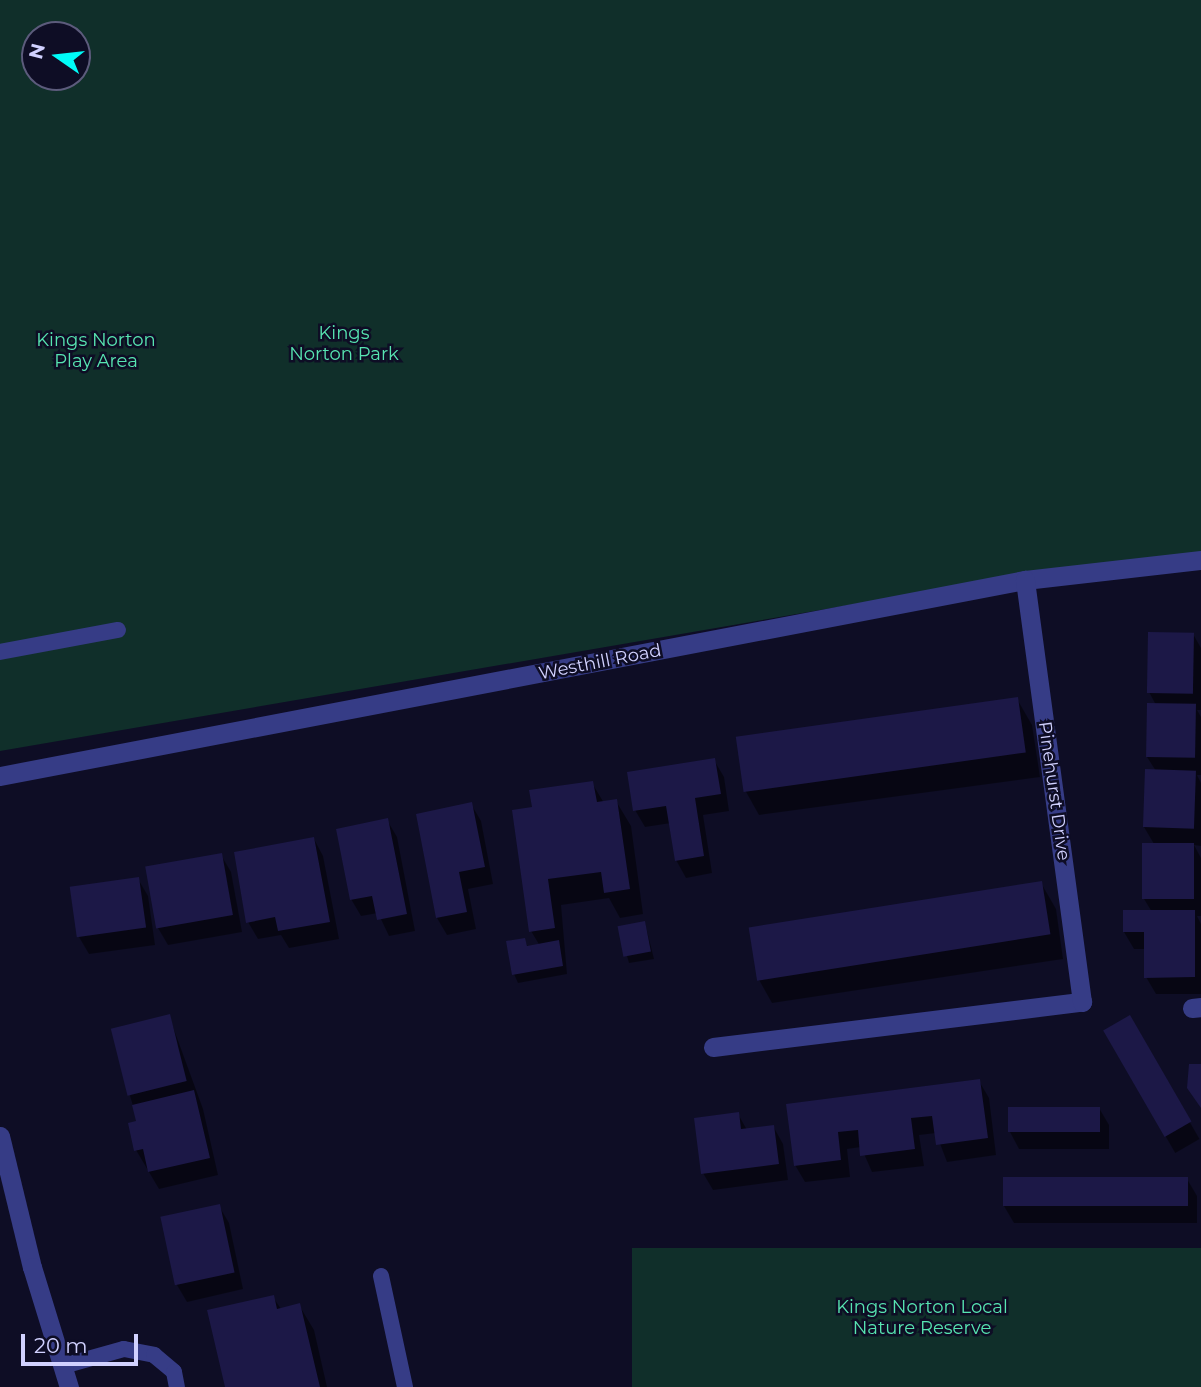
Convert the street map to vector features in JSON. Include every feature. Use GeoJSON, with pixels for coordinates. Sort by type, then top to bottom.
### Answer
{"type":"FeatureCollection","features":[{"type":"Feature","properties":{"kind":"street","name":"Westhill Road"},"geometry":{"type":"LineString","coordinates":[[0,776],[1025,580],[1201,560]]}},
{"type":"Feature","properties":{"kind":"street","name":"Pinehurst Drive"},"geometry":{"type":"LineString","coordinates":[[713,1047],[1083,1002],[1025,580]]}},
{"type":"Feature","properties":{"kind":"street"},"geometry":{"type":"LineString","coordinates":[[0,1136],[32,1266],[69,1387]]}},
{"type":"Feature","properties":{"kind":"lane"},"geometry":{"type":"LineString","coordinates":[[0,652],[118,630]]}},
{"type":"Feature","properties":{"kind":"lane"},"geometry":{"type":"LineString","coordinates":[[381,1276],[405,1387]]}},
{"type":"Feature","properties":{"kind":"lane"},"geometry":{"type":"LineString","coordinates":[[63,1366],[124,1349],[154,1355],[174,1372],[177,1387]]}},
{"type":"Feature","properties":{"kind":"green space","name":"Kings Norton Park"},"geometry":{"type":"Polygon","coordinates":[[[0,0],[1201,0],[1201,554],[1024,575],[0,751],[0,0]]]}},
{"type":"Feature","properties":{"kind":"green space","name":"Kings Norton Local Nature Reserve"},"geometry":{"type":"Polygon","coordinates":[[[632,1248],[1201,1248],[1201,1387],[632,1387],[632,1248]]]}},
{"type":"Feature","properties":{"kind":"building"},"geometry":{"type":"Polygon","coordinates":[[[1148,632],[1194,633],[1193,694],[1147,693],[1148,632]]]}},
{"type":"Feature","properties":{"kind":"building"},"geometry":{"type":"Polygon","coordinates":[[[1018,697],[1026,752],[744,792],[736,737],[1018,697]]]}},
{"type":"Feature","properties":{"kind":"building"},"geometry":{"type":"Polygon","coordinates":[[[1147,703],[1196,704],[1195,758],[1146,757],[1147,703]]]}},
{"type":"Feature","properties":{"kind":"building"},"geometry":{"type":"Polygon","coordinates":[[[715,758],[721,794],[695,798],[704,856],[675,861],[666,806],[633,811],[627,772],[715,758]]]}},
{"type":"Feature","properties":{"kind":"building"},"geometry":{"type":"Polygon","coordinates":[[[1145,769],[1196,771],[1194,829],[1143,827],[1145,769]]]}},
{"type":"Feature","properties":{"kind":"building"},"geometry":{"type":"Polygon","coordinates":[[[593,781],[597,802],[617,799],[630,889],[604,893],[601,872],[548,879],[555,928],[529,932],[512,810],[532,807],[529,790],[593,781]]]}},
{"type":"Feature","properties":{"kind":"building"},"geometry":{"type":"Polygon","coordinates":[[[472,802],[485,867],[459,872],[467,912],[436,918],[416,814],[472,802]]]}},
{"type":"Feature","properties":{"kind":"building"},"geometry":{"type":"Polygon","coordinates":[[[388,818],[407,914],[377,920],[372,896],[350,900],[336,829],[388,818]]]}},
{"type":"Feature","properties":{"kind":"building"},"geometry":{"type":"Polygon","coordinates":[[[314,837],[330,922],[278,931],[275,917],[246,923],[234,852],[314,837]]]}},
{"type":"Feature","properties":{"kind":"building"},"geometry":{"type":"Polygon","coordinates":[[[1142,843],[1194,843],[1194,899],[1142,899],[1142,843]]]}},
{"type":"Feature","properties":{"kind":"building"},"geometry":{"type":"Polygon","coordinates":[[[222,853],[233,915],[156,929],[145,867],[222,853]]]}},
{"type":"Feature","properties":{"kind":"building"},"geometry":{"type":"Polygon","coordinates":[[[139,877],[146,928],[77,937],[70,887],[139,877]]]}},
{"type":"Feature","properties":{"kind":"building"},"geometry":{"type":"Polygon","coordinates":[[[1042,881],[1050,934],[757,981],[749,927],[1042,881]]]}},
{"type":"Feature","properties":{"kind":"building"},"geometry":{"type":"Polygon","coordinates":[[[1123,910],[1195,910],[1195,977],[1144,978],[1144,932],[1123,932],[1123,910]]]}},
{"type":"Feature","properties":{"kind":"building"},"geometry":{"type":"Polygon","coordinates":[[[645,921],[651,951],[623,957],[618,926],[645,921]]]}},
{"type":"Feature","properties":{"kind":"building"},"geometry":{"type":"Polygon","coordinates":[[[525,938],[527,946],[559,940],[563,966],[512,975],[506,941],[525,938]]]}},
{"type":"Feature","properties":{"kind":"building"},"geometry":{"type":"Polygon","coordinates":[[[170,1014],[187,1081],[128,1096],[111,1029],[170,1014]]]}},
{"type":"Feature","properties":{"kind":"building"},"geometry":{"type":"Polygon","coordinates":[[[1130,1015],[1192,1122],[1165,1137],[1103,1030],[1130,1015]]]}},
{"type":"Feature","properties":{"kind":"building"},"geometry":{"type":"Polygon","coordinates":[[[1189,1064],[1201,1064],[1201,1108],[1187,1088],[1189,1064]]]}},
{"type":"Feature","properties":{"kind":"building"},"geometry":{"type":"Polygon","coordinates":[[[980,1079],[988,1138],[936,1145],[932,1116],[911,1118],[915,1149],[860,1156],[858,1130],[838,1132],[841,1160],[794,1166],[786,1104],[980,1079]]]}},
{"type":"Feature","properties":{"kind":"building"},"geometry":{"type":"Polygon","coordinates":[[[194,1090],[210,1158],[148,1172],[143,1149],[134,1151],[128,1123],[136,1121],[132,1105],[194,1090]]]}},
{"type":"Feature","properties":{"kind":"building"},"geometry":{"type":"Polygon","coordinates":[[[1008,1107],[1100,1107],[1100,1132],[1008,1132],[1008,1107]]]}},
{"type":"Feature","properties":{"kind":"building"},"geometry":{"type":"Polygon","coordinates":[[[739,1112],[741,1129],[774,1125],[779,1164],[701,1174],[694,1118],[739,1112]]]}},
{"type":"Feature","properties":{"kind":"building"},"geometry":{"type":"Polygon","coordinates":[[[1003,1177],[1188,1177],[1188,1206],[1003,1206],[1003,1177]]]}},
{"type":"Feature","properties":{"kind":"building"},"geometry":{"type":"Polygon","coordinates":[[[220,1204],[235,1272],[175,1285],[160,1217],[220,1204]]]}},
{"type":"Feature","properties":{"kind":"building"},"geometry":{"type":"Polygon","coordinates":[[[274,1295],[277,1309],[300,1303],[320,1387],[225,1387],[207,1310],[274,1295]]]}},
{"type":"Feature","properties":{"kind":"park label","name":"Kings Norton Play Area"},"geometry":{"type":"Point","coordinates":[96,351]}}]}
